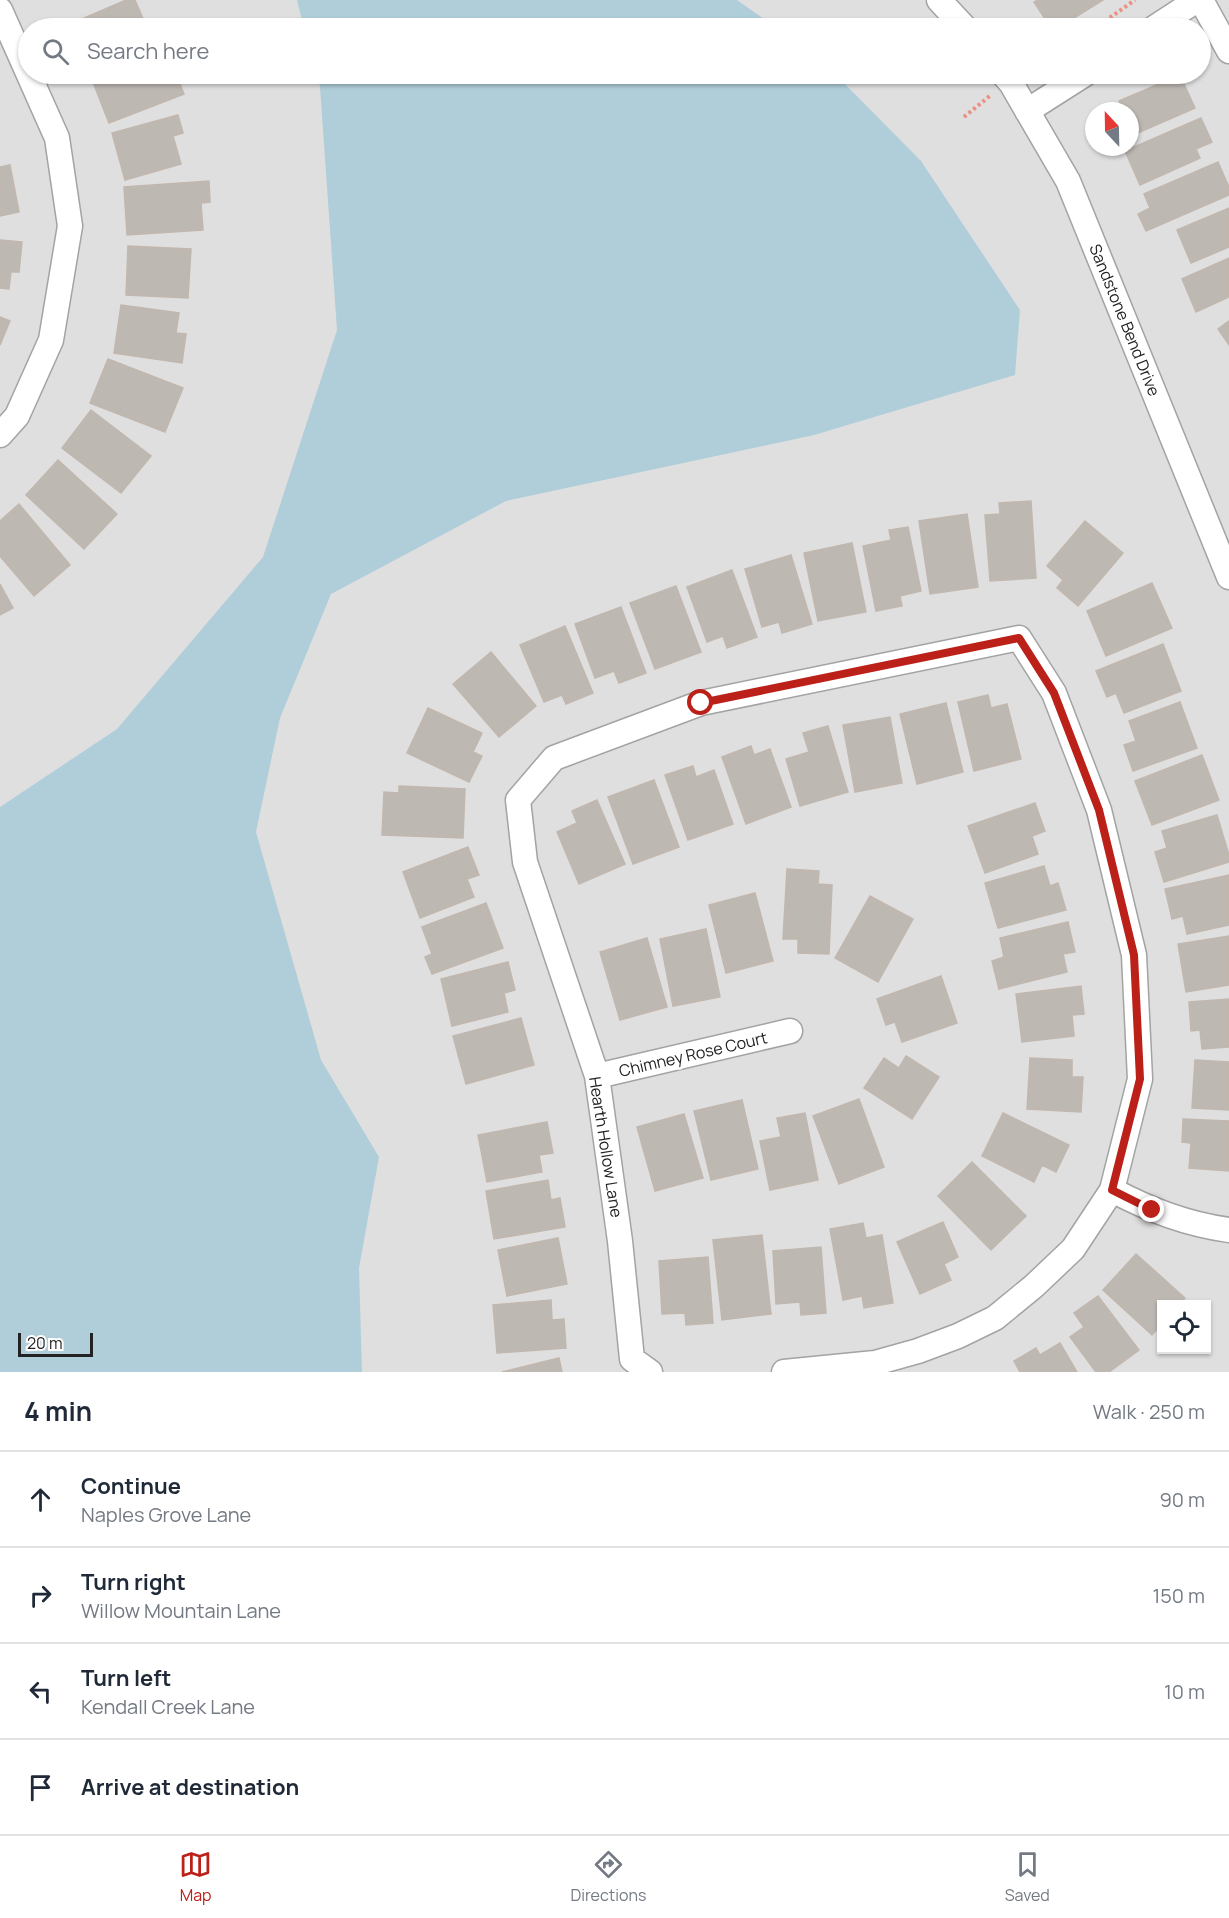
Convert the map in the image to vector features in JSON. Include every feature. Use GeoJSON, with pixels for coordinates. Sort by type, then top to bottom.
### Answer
{"type":"FeatureCollection","features":[{"type":"Feature","properties":{"kind":"street"},"geometry":{"type":"LineString","coordinates":[[939,0],[956,18]]}},
{"type":"Feature","properties":{"kind":"street"},"geometry":{"type":"LineString","coordinates":[[1170,18],[1199,0],[1210,18]]}},
{"type":"Feature","properties":{"kind":"street"},"geometry":{"type":"LineString","coordinates":[[0,10],[18,50]]}},
{"type":"Feature","properties":{"kind":"street"},"geometry":{"type":"LineString","coordinates":[[1211,20],[1229,51]]}},
{"type":"Feature","properties":{"kind":"street"},"geometry":{"type":"LineString","coordinates":[[0,435],[16,416],[51,340],[70,226],[57,138],[33,84]]}},
{"type":"Feature","properties":{"kind":"street","name":"Sandstone Bend Drive"},"geometry":{"type":"LineString","coordinates":[[1012,84],[1068,181],[1229,576]]}},
{"type":"Feature","properties":{"kind":"street"},"geometry":{"type":"LineString","coordinates":[[1027,111],[1069,84]]}},
{"type":"Feature","properties":{"kind":"street","name":"Hearth Hollow Lane"},"geometry":{"type":"LineString","coordinates":[[641,1366],[620,1241],[597,1076],[525,862],[518,800],[554,758],[701,703],[1019,638],[1054,693],[1099,810],[1134,955],[1140,1079],[1112,1190]]}},
{"type":"Feature","properties":{"kind":"street","name":"Chimney Rose Court"},"geometry":{"type":"LineString","coordinates":[[597,1076],[790,1031]]}},
{"type":"Feature","properties":{"kind":"street"},"geometry":{"type":"LineString","coordinates":[[784,1372],[875,1363],[918,1352],[995,1318],[1035,1286],[1073,1249],[1112,1190],[1152,1210],[1206,1227],[1229,1230]]}},
{"type":"Feature","properties":{"kind":"path"},"geometry":{"type":"LineString","coordinates":[[1109,18],[1135,0]]}},
{"type":"Feature","properties":{"kind":"shaded area"},"geometry":{"type":"Polygon","coordinates":[[[0,0],[1229,0],[1229,1372],[0,1372],[0,0]]]}},
{"type":"Feature","properties":{"kind":"water"},"geometry":{"type":"Polygon","coordinates":[[[297,0],[737,0],[763,18],[302,18],[297,0]]]}},
{"type":"Feature","properties":{"kind":"water"},"geometry":{"type":"Polygon","coordinates":[[[319,84],[845,84],[921,161],[1020,310],[1015,375],[814,435],[506,501],[331,594],[280,718],[256,832],[321,1060],[379,1157],[359,1268],[362,1372],[0,1372],[0,807],[117,729],[263,557],[337,330],[319,84]]]}},
{"type":"Feature","properties":{"kind":"building"},"geometry":{"type":"Polygon","coordinates":[[[126,0],[135,0],[143,18],[84,18],[126,0]]]}},
{"type":"Feature","properties":{"kind":"building"},"geometry":{"type":"Polygon","coordinates":[[[1038,0],[1103,0],[1074,18],[1044,18],[1034,2],[1038,0]]]}},
{"type":"Feature","properties":{"kind":"building"},"geometry":{"type":"Polygon","coordinates":[[[94,84],[180,84],[184,94],[109,123],[94,84]]]}},
{"type":"Feature","properties":{"kind":"building"},"geometry":{"type":"Polygon","coordinates":[[[1159,84],[1184,84],[1195,108],[1139,132],[1139,102],[1119,102],[1159,84]]]}},
{"type":"Feature","properties":{"kind":"building"},"geometry":{"type":"Polygon","coordinates":[[[178,115],[183,133],[173,136],[181,164],[125,180],[112,133],[178,115]]]}},
{"type":"Feature","properties":{"kind":"building"},"geometry":{"type":"Polygon","coordinates":[[[1201,118],[1212,142],[1196,149],[1200,158],[1140,185],[1127,156],[1139,156],[1139,145],[1201,118]]]}},
{"type":"Feature","properties":{"kind":"building"},"geometry":{"type":"Polygon","coordinates":[[[1218,162],[1229,187],[1229,195],[1146,231],[1138,214],[1150,208],[1144,194],[1218,162]]]}},
{"type":"Feature","properties":{"kind":"building"},"geometry":{"type":"Polygon","coordinates":[[[10,165],[19,212],[0,216],[0,167],[10,165]]]}},
{"type":"Feature","properties":{"kind":"building"},"geometry":{"type":"Polygon","coordinates":[[[209,181],[210,202],[201,203],[203,230],[127,235],[124,187],[209,181]]]}},
{"type":"Feature","properties":{"kind":"building"},"geometry":{"type":"Polygon","coordinates":[[[1229,208],[1229,247],[1191,263],[1177,230],[1229,208]]]}},
{"type":"Feature","properties":{"kind":"building"},"geometry":{"type":"Polygon","coordinates":[[[0,240],[22,242],[19,272],[11,272],[9,289],[0,288],[0,240]]]}},
{"type":"Feature","properties":{"kind":"building"},"geometry":{"type":"Polygon","coordinates":[[[128,246],[191,249],[188,298],[126,295],[128,246]]]}},
{"type":"Feature","properties":{"kind":"building"},"geometry":{"type":"Polygon","coordinates":[[[1229,258],[1229,297],[1196,312],[1182,279],[1229,258]]]}},
{"type":"Feature","properties":{"kind":"building"},"geometry":{"type":"Polygon","coordinates":[[[121,305],[179,313],[176,333],[186,334],[182,363],[114,353],[121,305]]]}},
{"type":"Feature","properties":{"kind":"building"},"geometry":{"type":"Polygon","coordinates":[[[0,317],[10,321],[0,345],[0,317]]]}},
{"type":"Feature","properties":{"kind":"building"},"geometry":{"type":"Polygon","coordinates":[[[1229,321],[1229,345],[1218,329],[1229,321]]]}},
{"type":"Feature","properties":{"kind":"building"},"geometry":{"type":"Polygon","coordinates":[[[108,359],[183,388],[165,432],[90,403],[108,359]]]}},
{"type":"Feature","properties":{"kind":"building"},"geometry":{"type":"Polygon","coordinates":[[[91,410],[151,456],[121,493],[62,448],[91,410]]]}},
{"type":"Feature","properties":{"kind":"building"},"geometry":{"type":"Polygon","coordinates":[[[58,460],[117,514],[84,549],[26,495],[58,460]]]}},
{"type":"Feature","properties":{"kind":"building"},"geometry":{"type":"Polygon","coordinates":[[[1031,501],[1036,578],[990,581],[985,515],[1000,514],[999,503],[1031,501]]]}},
{"type":"Feature","properties":{"kind":"building"},"geometry":{"type":"Polygon","coordinates":[[[19,504],[70,565],[34,596],[0,556],[0,521],[19,504]]]}},
{"type":"Feature","properties":{"kind":"building"},"geometry":{"type":"Polygon","coordinates":[[[967,514],[978,587],[930,594],[919,521],[967,514]]]}},
{"type":"Feature","properties":{"kind":"building"},"geometry":{"type":"Polygon","coordinates":[[[1085,521],[1123,553],[1078,606],[1057,588],[1063,580],[1047,566],[1085,521]]]}},
{"type":"Feature","properties":{"kind":"building"},"geometry":{"type":"Polygon","coordinates":[[[908,527],[921,591],[900,596],[902,606],[876,611],[863,546],[891,540],[889,530],[908,527]]]}},
{"type":"Feature","properties":{"kind":"building"},"geometry":{"type":"Polygon","coordinates":[[[852,543],[866,612],[818,621],[804,553],[852,543]]]}},
{"type":"Feature","properties":{"kind":"building"},"geometry":{"type":"Polygon","coordinates":[[[791,555],[812,624],[782,633],[779,622],[762,627],[745,569],[791,555]]]}},
{"type":"Feature","properties":{"kind":"building"},"geometry":{"type":"Polygon","coordinates":[[[732,570],[757,637],[727,648],[723,636],[707,642],[687,587],[732,570]]]}},
{"type":"Feature","properties":{"kind":"building"},"geometry":{"type":"Polygon","coordinates":[[[1152,583],[1172,628],[1106,656],[1087,611],[1152,583]]]}},
{"type":"Feature","properties":{"kind":"building"},"geometry":{"type":"Polygon","coordinates":[[[0,584],[13,608],[0,615],[0,584]]]}},
{"type":"Feature","properties":{"kind":"building"},"geometry":{"type":"Polygon","coordinates":[[[676,586],[701,652],[655,669],[630,603],[676,586]]]}},
{"type":"Feature","properties":{"kind":"building"},"geometry":{"type":"Polygon","coordinates":[[[621,607],[646,673],[619,683],[614,671],[595,678],[575,624],[621,607]]]}},
{"type":"Feature","properties":{"kind":"building"},"geometry":{"type":"Polygon","coordinates":[[[565,626],[593,693],[566,704],[562,695],[544,702],[520,645],[565,626]]]}},
{"type":"Feature","properties":{"kind":"building"},"geometry":{"type":"Polygon","coordinates":[[[1163,644],[1181,691],[1124,713],[1116,693],[1107,697],[1096,671],[1163,644]]]}},
{"type":"Feature","properties":{"kind":"building"},"geometry":{"type":"Polygon","coordinates":[[[491,652],[536,706],[499,737],[453,684],[491,652]]]}},
{"type":"Feature","properties":{"kind":"building"},"geometry":{"type":"Polygon","coordinates":[[[988,695],[991,708],[1007,704],[1021,759],[974,771],[958,702],[988,695]]]}},
{"type":"Feature","properties":{"kind":"building"},"geometry":{"type":"Polygon","coordinates":[[[1180,702],[1197,748],[1133,771],[1124,745],[1136,741],[1129,721],[1180,702]]]}},
{"type":"Feature","properties":{"kind":"building"},"geometry":{"type":"Polygon","coordinates":[[[946,703],[963,772],[917,784],[900,714],[946,703]]]}},
{"type":"Feature","properties":{"kind":"building"},"geometry":{"type":"Polygon","coordinates":[[[428,708],[482,733],[473,752],[482,756],[469,782],[407,753],[428,708]]]}},
{"type":"Feature","properties":{"kind":"building"},"geometry":{"type":"Polygon","coordinates":[[[890,717],[902,783],[855,792],[843,725],[890,717]]]}},
{"type":"Feature","properties":{"kind":"building"},"geometry":{"type":"Polygon","coordinates":[[[828,726],[848,792],[800,806],[786,759],[809,752],[803,733],[828,726]]]}},
{"type":"Feature","properties":{"kind":"building"},"geometry":{"type":"Polygon","coordinates":[[[751,746],[754,755],[770,749],[791,807],[746,824],[722,757],[751,746]]]}},
{"type":"Feature","properties":{"kind":"building"},"geometry":{"type":"Polygon","coordinates":[[[1202,755],[1219,800],[1152,825],[1135,781],[1202,755]]]}},
{"type":"Feature","properties":{"kind":"building"},"geometry":{"type":"Polygon","coordinates":[[[693,766],[696,777],[714,770],[733,824],[688,840],[665,775],[693,766]]]}},
{"type":"Feature","properties":{"kind":"building"},"geometry":{"type":"Polygon","coordinates":[[[654,780],[679,847],[633,864],[608,797],[654,780]]]}},
{"type":"Feature","properties":{"kind":"building"},"geometry":{"type":"Polygon","coordinates":[[[399,786],[465,789],[463,838],[382,835],[384,792],[399,793],[399,786]]]}},
{"type":"Feature","properties":{"kind":"building"},"geometry":{"type":"Polygon","coordinates":[[[597,800],[625,864],[579,884],[557,832],[577,823],[572,811],[597,800]]]}},
{"type":"Feature","properties":{"kind":"building"},"geometry":{"type":"Polygon","coordinates":[[[1035,803],[1045,831],[1032,836],[1038,854],[985,873],[968,826],[1035,803]]]}},
{"type":"Feature","properties":{"kind":"building"},"geometry":{"type":"Polygon","coordinates":[[[1217,815],[1229,862],[1164,882],[1155,852],[1167,848],[1162,831],[1217,815]]]}},
{"type":"Feature","properties":{"kind":"building"},"geometry":{"type":"Polygon","coordinates":[[[468,847],[479,875],[467,879],[474,897],[420,918],[403,872],[468,847]]]}},
{"type":"Feature","properties":{"kind":"building"},"geometry":{"type":"Polygon","coordinates":[[[1044,866],[1050,886],[1058,883],[1066,910],[998,928],[985,883],[1044,866]]]}},
{"type":"Feature","properties":{"kind":"building"},"geometry":{"type":"Polygon","coordinates":[[[787,869],[819,871],[818,884],[832,885],[829,954],[798,953],[798,939],[783,939],[787,869]]]}},
{"type":"Feature","properties":{"kind":"building"},"geometry":{"type":"Polygon","coordinates":[[[1229,875],[1229,925],[1187,934],[1183,916],[1172,919],[1165,889],[1229,875]]]}},
{"type":"Feature","properties":{"kind":"building"},"geometry":{"type":"Polygon","coordinates":[[[755,893],[773,961],[726,973],[709,905],[755,893]]]}},
{"type":"Feature","properties":{"kind":"building"},"geometry":{"type":"Polygon","coordinates":[[[870,896],[913,919],[878,982],[835,958],[870,896]]]}},
{"type":"Feature","properties":{"kind":"building"},"geometry":{"type":"Polygon","coordinates":[[[486,903],[503,948],[432,974],[425,957],[432,954],[422,927],[486,903]]]}},
{"type":"Feature","properties":{"kind":"building"},"geometry":{"type":"Polygon","coordinates":[[[1068,922],[1075,952],[1063,954],[1067,972],[999,989],[992,961],[1004,957],[1000,938],[1068,922]]]}},
{"type":"Feature","properties":{"kind":"building"},"geometry":{"type":"Polygon","coordinates":[[[706,929],[720,997],[673,1006],[660,939],[706,929]]]}},
{"type":"Feature","properties":{"kind":"building"},"geometry":{"type":"Polygon","coordinates":[[[1229,936],[1229,985],[1186,992],[1178,944],[1229,936]]]}},
{"type":"Feature","properties":{"kind":"building"},"geometry":{"type":"Polygon","coordinates":[[[647,938],[667,1007],[620,1020],[600,952],[647,938]]]}},
{"type":"Feature","properties":{"kind":"building"},"geometry":{"type":"Polygon","coordinates":[[[508,962],[515,990],[504,993],[508,1012],[452,1026],[441,979],[508,962]]]}},
{"type":"Feature","properties":{"kind":"building"},"geometry":{"type":"Polygon","coordinates":[[[941,976],[957,1023],[902,1042],[895,1022],[886,1025],[877,999],[941,976]]]}},
{"type":"Feature","properties":{"kind":"building"},"geometry":{"type":"Polygon","coordinates":[[[1081,986],[1084,1014],[1072,1015],[1074,1036],[1022,1042],[1016,994],[1081,986]]]}},
{"type":"Feature","properties":{"kind":"building"},"geometry":{"type":"Polygon","coordinates":[[[1229,999],[1229,1047],[1202,1049],[1200,1030],[1191,1031],[1189,1002],[1229,999]]]}},
{"type":"Feature","properties":{"kind":"building"},"geometry":{"type":"Polygon","coordinates":[[[521,1018],[534,1065],[466,1084],[453,1036],[521,1018]]]}},
{"type":"Feature","properties":{"kind":"building"},"geometry":{"type":"Polygon","coordinates":[[[906,1056],[939,1077],[912,1119],[864,1088],[884,1058],[899,1068],[906,1056]]]}},
{"type":"Feature","properties":{"kind":"building"},"geometry":{"type":"Polygon","coordinates":[[[1030,1058],[1072,1060],[1072,1077],[1083,1077],[1081,1112],[1027,1109],[1030,1058]]]}},
{"type":"Feature","properties":{"kind":"building"},"geometry":{"type":"Polygon","coordinates":[[[1195,1060],[1229,1062],[1229,1110],[1192,1108],[1195,1060]]]}},
{"type":"Feature","properties":{"kind":"building"},"geometry":{"type":"Polygon","coordinates":[[[859,1099],[884,1167],[839,1184],[813,1116],[859,1099]]]}},
{"type":"Feature","properties":{"kind":"building"},"geometry":{"type":"Polygon","coordinates":[[[742,1100],[758,1169],[711,1180],[694,1111],[742,1100]]]}},
{"type":"Feature","properties":{"kind":"building"},"geometry":{"type":"Polygon","coordinates":[[[805,1113],[818,1180],[770,1190],[760,1141],[781,1137],[777,1118],[805,1113]]]}},
{"type":"Feature","properties":{"kind":"building"},"geometry":{"type":"Polygon","coordinates":[[[1003,1113],[1069,1145],[1056,1172],[1042,1165],[1034,1182],[982,1156],[1003,1113]]]}},
{"type":"Feature","properties":{"kind":"building"},"geometry":{"type":"Polygon","coordinates":[[[684,1114],[703,1178],[655,1191],[637,1127],[684,1114]]]}},
{"type":"Feature","properties":{"kind":"building"},"geometry":{"type":"Polygon","coordinates":[[[1183,1119],[1229,1121],[1229,1171],[1189,1168],[1191,1143],[1182,1142],[1183,1119]]]}},
{"type":"Feature","properties":{"kind":"building"},"geometry":{"type":"Polygon","coordinates":[[[547,1122],[553,1153],[539,1155],[542,1172],[487,1182],[478,1135],[547,1122]]]}},
{"type":"Feature","properties":{"kind":"building"},"geometry":{"type":"Polygon","coordinates":[[[972,1162],[1026,1216],[991,1250],[938,1196],[972,1162]]]}},
{"type":"Feature","properties":{"kind":"building"},"geometry":{"type":"Polygon","coordinates":[[[548,1180],[551,1200],[560,1198],[565,1227],[494,1239],[486,1191],[548,1180]]]}},
{"type":"Feature","properties":{"kind":"building"},"geometry":{"type":"Polygon","coordinates":[[[943,1222],[958,1257],[944,1264],[951,1280],[920,1294],[897,1242],[943,1222]]]}},
{"type":"Feature","properties":{"kind":"building"},"geometry":{"type":"Polygon","coordinates":[[[863,1223],[866,1238],[882,1235],[893,1303],[864,1308],[862,1296],[843,1300],[830,1229],[863,1223]]]}},
{"type":"Feature","properties":{"kind":"building"},"geometry":{"type":"Polygon","coordinates":[[[762,1235],[771,1314],[722,1320],[713,1240],[762,1235]]]}},
{"type":"Feature","properties":{"kind":"building"},"geometry":{"type":"Polygon","coordinates":[[[558,1238],[567,1284],[507,1296],[498,1250],[558,1238]]]}},
{"type":"Feature","properties":{"kind":"building"},"geometry":{"type":"Polygon","coordinates":[[[821,1247],[826,1313],[801,1315],[800,1302],[776,1304],[773,1251],[821,1247]]]}},
{"type":"Feature","properties":{"kind":"building"},"geometry":{"type":"Polygon","coordinates":[[[1136,1254],[1185,1298],[1183,1300],[1157,1300],[1157,1330],[1152,1335],[1103,1290],[1136,1254]]]}},
{"type":"Feature","properties":{"kind":"building"},"geometry":{"type":"Polygon","coordinates":[[[708,1257],[713,1323],[686,1325],[685,1313],[662,1314],[659,1261],[708,1257]]]}},
{"type":"Feature","properties":{"kind":"building"},"geometry":{"type":"Polygon","coordinates":[[[1098,1296],[1139,1350],[1109,1372],[1096,1372],[1070,1337],[1084,1327],[1074,1313],[1098,1296]]]}},
{"type":"Feature","properties":{"kind":"building"},"geometry":{"type":"Polygon","coordinates":[[[551,1300],[552,1320],[564,1319],[566,1348],[497,1353],[493,1305],[551,1300]]]}},
{"type":"Feature","properties":{"kind":"building"},"geometry":{"type":"Polygon","coordinates":[[[1060,1343],[1077,1372],[1020,1372],[1014,1361],[1036,1348],[1040,1355],[1060,1343]]]}},
{"type":"Feature","properties":{"kind":"building"},"geometry":{"type":"Polygon","coordinates":[[[559,1358],[562,1372],[502,1372],[559,1358]]]}},
{"type":"Feature","properties":{"kind":"route"},"geometry":{"type":"LineString","coordinates":[[701,703],[1019,638],[1054,693],[1099,810],[1134,955],[1140,1079],[1112,1190],[1152,1210]]}}]}
